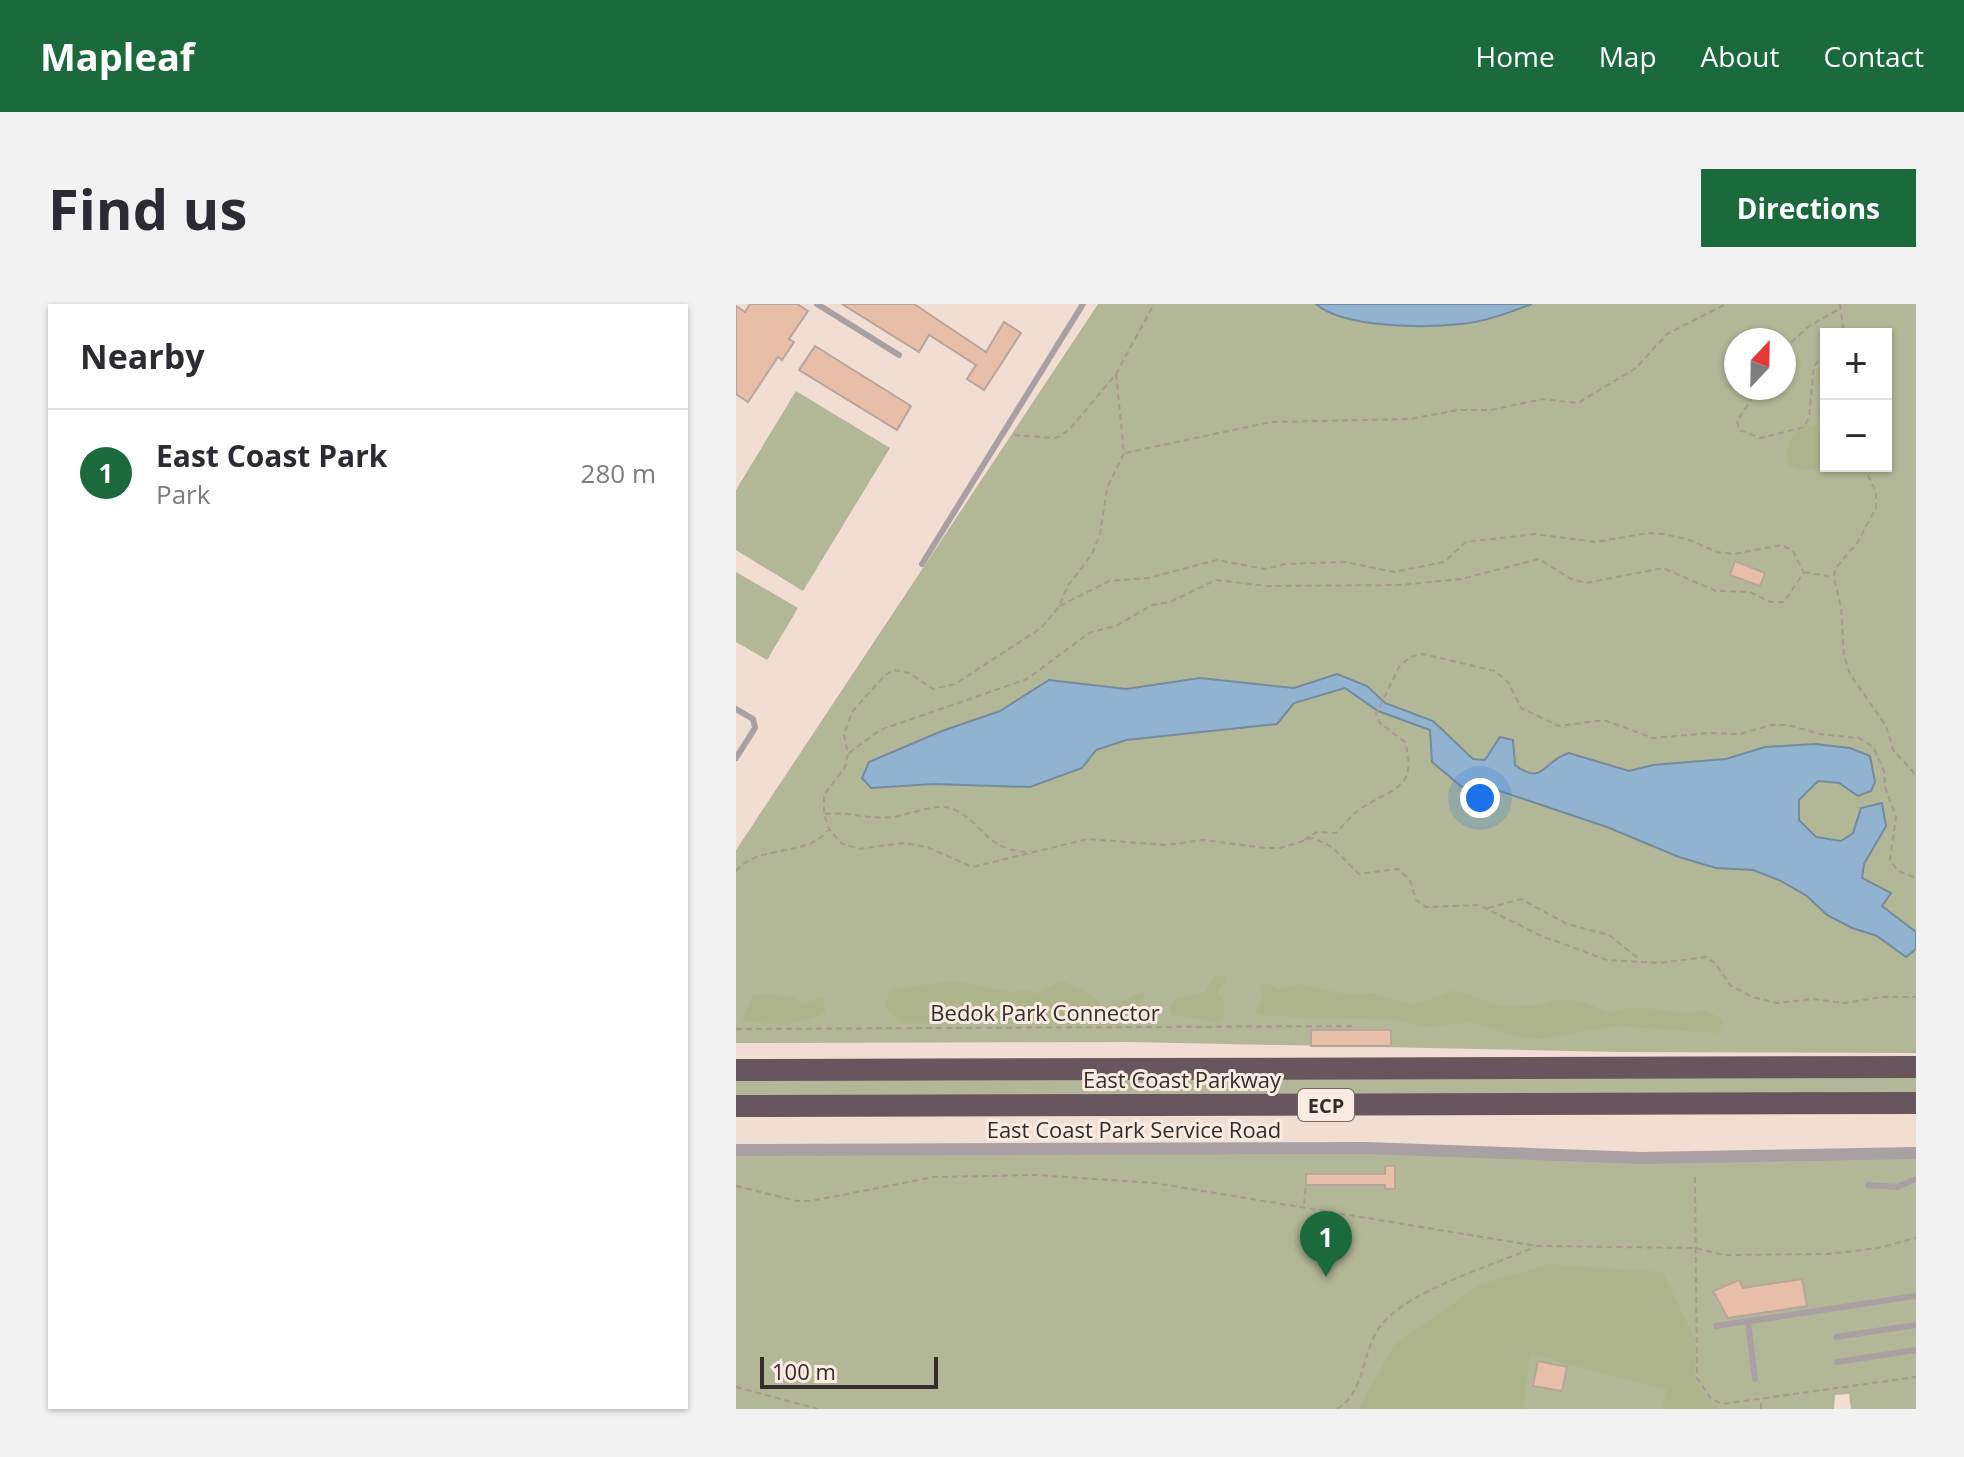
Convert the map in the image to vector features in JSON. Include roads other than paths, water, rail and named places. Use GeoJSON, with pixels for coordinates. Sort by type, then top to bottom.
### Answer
{"type":"FeatureCollection","features":[{"type":"Feature","properties":{"kind":"highway","name":"East Coast Parkway"},"geometry":{"type":"LineString","coordinates":[[736,1070],[1916,1067]]}},
{"type":"Feature","properties":{"kind":"highway","name":"East Coast Parkway"},"geometry":{"type":"LineString","coordinates":[[736,1106],[1916,1103]]}},
{"type":"Feature","properties":{"kind":"street","name":"East Coast Park Service Road"},"geometry":{"type":"LineString","coordinates":[[736,1150],[1366,1148],[1643,1158],[1916,1153]]}},
{"type":"Feature","properties":{"kind":"lane"},"geometry":{"type":"LineString","coordinates":[[817,304],[899,355]]}},
{"type":"Feature","properties":{"kind":"lane"},"geometry":{"type":"LineString","coordinates":[[922,564],[1083,304]]}},
{"type":"Feature","properties":{"kind":"lane"},"geometry":{"type":"LineString","coordinates":[[736,709],[753,719],[755,728],[736,758]]}},
{"type":"Feature","properties":{"kind":"lane"},"geometry":{"type":"LineString","coordinates":[[1868,1185],[1897,1187],[1916,1179]]}},
{"type":"Feature","properties":{"kind":"lane"},"geometry":{"type":"LineString","coordinates":[[1716,1326],[1916,1296]]}},
{"type":"Feature","properties":{"kind":"lane"},"geometry":{"type":"LineString","coordinates":[[1748,1322],[1755,1379]]}},
{"type":"Feature","properties":{"kind":"lane"},"geometry":{"type":"LineString","coordinates":[[1836,1337],[1916,1325]]}},
{"type":"Feature","properties":{"kind":"lane"},"geometry":{"type":"LineString","coordinates":[[1837,1362],[1916,1350]]}},
{"type":"Feature","properties":{"kind":"water"},"geometry":{"type":"Polygon","coordinates":[[[1316,304],[1532,304],[1479,321],[1427,326],[1364,322],[1329,312],[1316,304]]]}},
{"type":"Feature","properties":{"kind":"water"},"geometry":{"type":"Polygon","coordinates":[[[1337,674],[1367,686],[1385,703],[1433,721],[1473,759],[1485,760],[1500,737],[1513,740],[1515,765],[1532,773],[1538,773],[1569,753],[1629,771],[1653,765],[1726,759],[1765,747],[1815,744],[1850,748],[1870,756],[1875,782],[1871,791],[1858,796],[1839,783],[1818,781],[1799,800],[1799,820],[1816,837],[1841,841],[1853,833],[1861,808],[1882,803],[1886,826],[1864,864],[1862,878],[1891,893],[1882,906],[1916,932],[1916,949],[1906,957],[1877,936],[1827,915],[1807,896],[1779,880],[1753,870],[1716,868],[1491,788],[1462,787],[1432,762],[1430,730],[1378,711],[1345,688],[1294,703],[1277,724],[1126,740],[1096,750],[1082,768],[1030,787],[933,784],[871,788],[862,778],[869,762],[942,731],[1000,711],[1049,680],[1126,689],[1200,678],[1294,688],[1337,674]]]}},
{"type":"Feature","properties":{"kind":"place","name":"East Coast Park"},"geometry":{"type":"Point","coordinates":[1326,1277]}}]}
